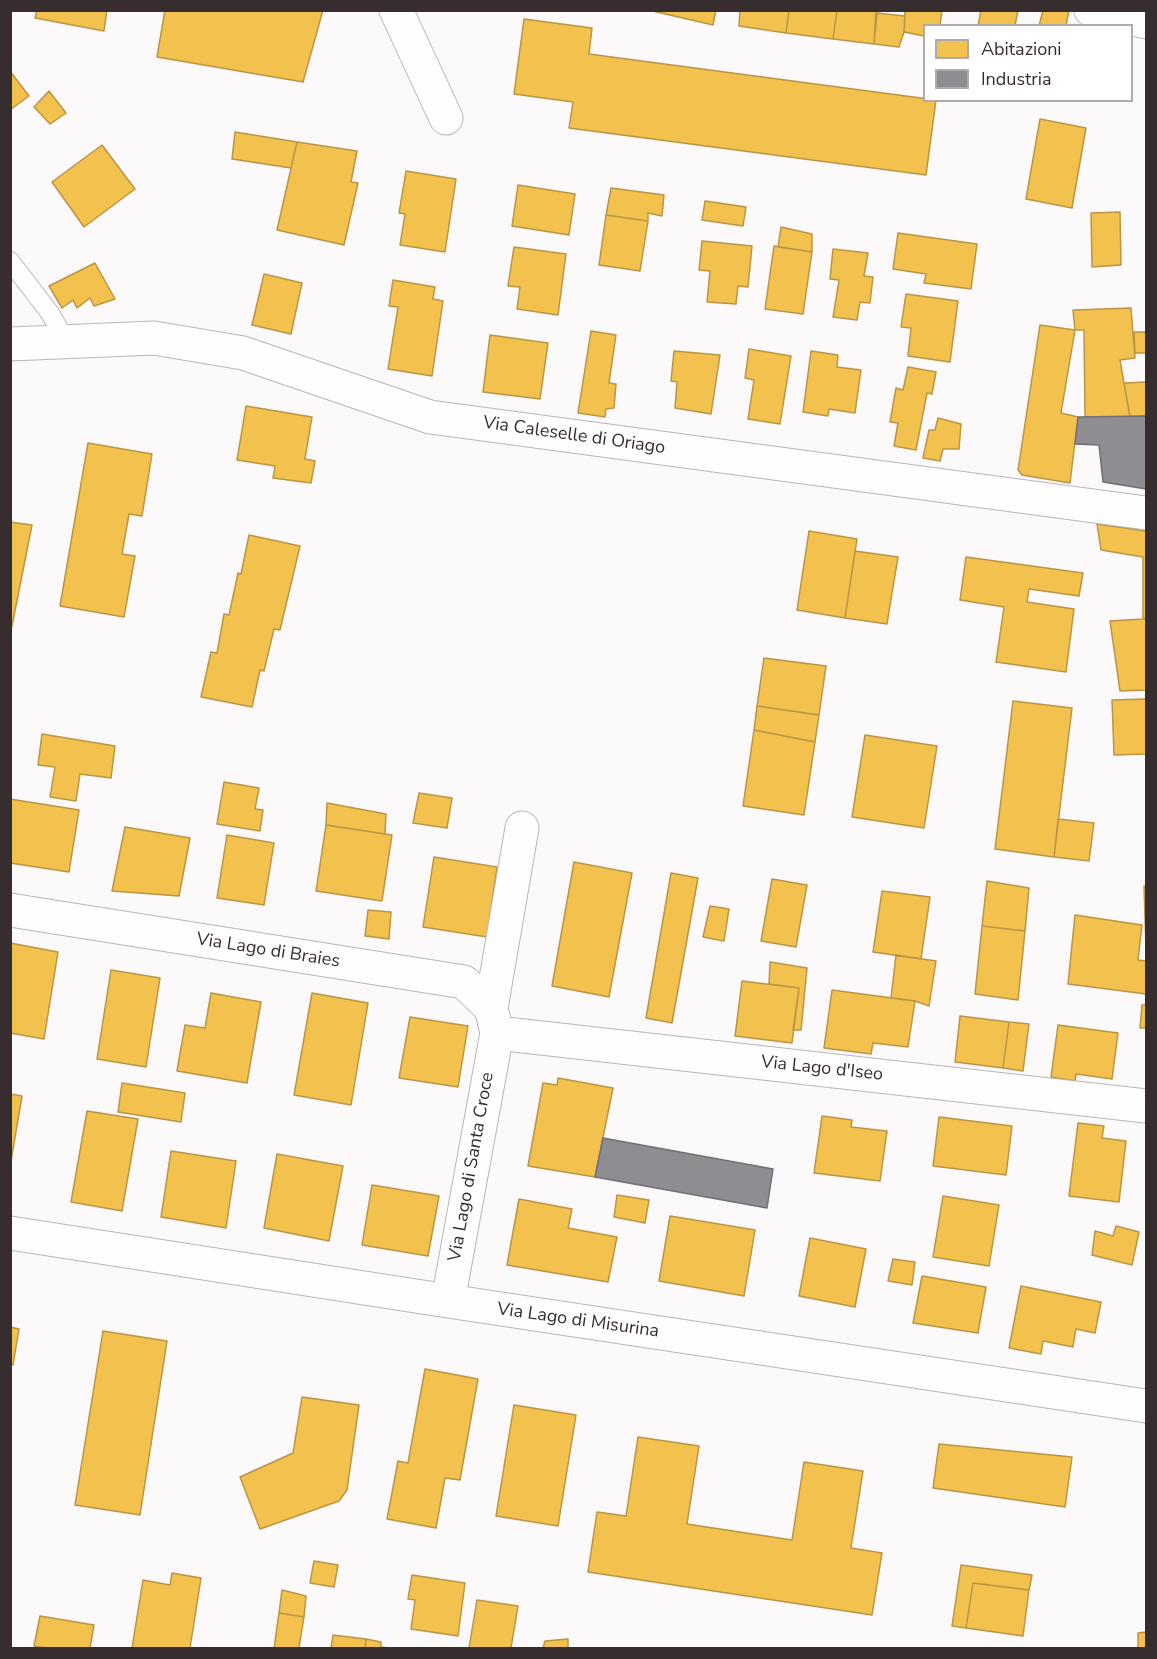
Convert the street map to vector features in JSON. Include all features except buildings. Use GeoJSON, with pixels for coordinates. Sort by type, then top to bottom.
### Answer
{"type":"FeatureCollection","features":[{"type":"Feature","properties":{"kind":"street"},"geometry":{"type":"LineString","coordinates":[[396,10],[446,118]]}},
{"type":"Feature","properties":{"kind":"street"},"geometry":{"type":"LineString","coordinates":[[1092,10],[1146,22]]}},
{"type":"Feature","properties":{"kind":"street","name":"Via Caleselle di Oriago"},"geometry":{"type":"LineString","coordinates":[[10,344],[154,338],[243,352],[430,417],[1146,513]]}},
{"type":"Feature","properties":{"kind":"street","name":"Via Lago di Santa Croce"},"geometry":{"type":"LineString","coordinates":[[448,1301],[494,1021],[522,828]]}},
{"type":"Feature","properties":{"kind":"street","name":"Via Lago di Braies"},"geometry":{"type":"LineString","coordinates":[[10,910],[464,982],[494,1021]]}},
{"type":"Feature","properties":{"kind":"street","name":"Via Lago d'Iseo"},"geometry":{"type":"LineString","coordinates":[[494,1021],[1146,1106]]}},
{"type":"Feature","properties":{"kind":"street","name":"Via Lago di Misurina"},"geometry":{"type":"LineString","coordinates":[[10,1233],[1146,1406]]}},
{"type":"Feature","properties":{"kind":"lane"},"geometry":{"type":"LineString","coordinates":[[10,261],[50,313],[66,342]]}}]}
